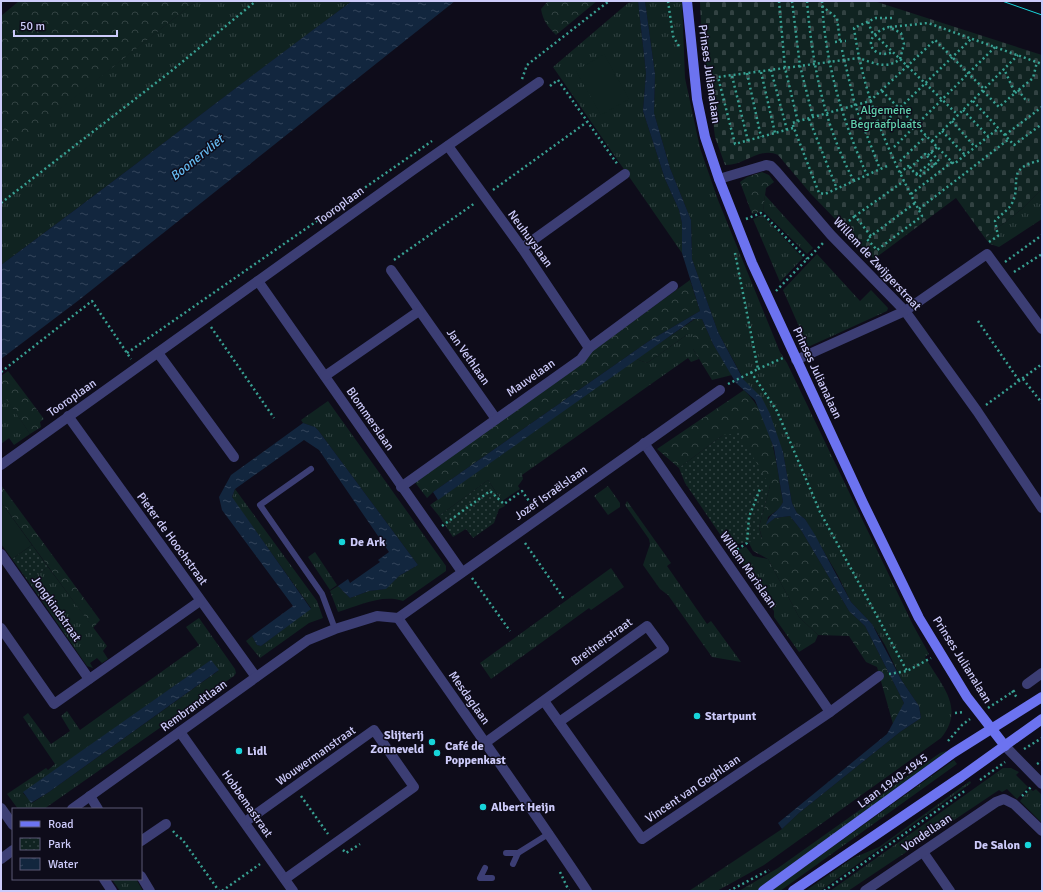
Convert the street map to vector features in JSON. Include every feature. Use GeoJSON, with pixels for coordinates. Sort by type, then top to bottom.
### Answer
{"type":"FeatureCollection","features":[{"type":"Feature","properties":{"kind":"street","name":"Prinses Julianalaan"},"geometry":{"type":"LineString","coordinates":[[687,1],[697,99],[705,137],[736,223],[768,298],[919,618],[946,664],[979,713],[1005,746]]}},
{"type":"Feature","properties":{"kind":"street","name":"Tooroplaan"},"geometry":{"type":"LineString","coordinates":[[1,464],[539,82]]}},
{"type":"Feature","properties":{"kind":"street","name":"Neuhuyslaan"},"geometry":{"type":"LineString","coordinates":[[448,146],[479,200],[522,248],[590,348]]}},
{"type":"Feature","properties":{"kind":"street","name":"Willem de Zwijgerstraat"},"geometry":{"type":"LineString","coordinates":[[719,179],[766,165],[771,166],[832,235],[905,311],[1042,508]]}},
{"type":"Feature","properties":{"kind":"street"},"geometry":{"type":"LineString","coordinates":[[522,248],[625,174]]}},
{"type":"Feature","properties":{"kind":"street"},"geometry":{"type":"LineString","coordinates":[[796,360],[905,311],[987,254],[1042,329]]}},
{"type":"Feature","properties":{"kind":"street","name":"Jan Vethlaan"},"geometry":{"type":"LineString","coordinates":[[391,270],[496,419]]}},
{"type":"Feature","properties":{"kind":"street","name":"Blommerslaan"},"geometry":{"type":"LineString","coordinates":[[258,281],[433,532],[464,570]]}},
{"type":"Feature","properties":{"kind":"street","name":"Mauvelaan"},"geometry":{"type":"LineString","coordinates":[[401,487],[581,359],[590,348],[673,286]]}},
{"type":"Feature","properties":{"kind":"street"},"geometry":{"type":"LineString","coordinates":[[325,376],[419,311]]}},
{"type":"Feature","properties":{"kind":"street"},"geometry":{"type":"LineString","coordinates":[[158,353],[234,458]]}},
{"type":"Feature","properties":{"kind":"street","name":"Jozef Israëlslaan"},"geometry":{"type":"LineString","coordinates":[[398,618],[517,532],[720,390]]}},
{"type":"Feature","properties":{"kind":"street","name":"Pieter de Hoochstraat"},"geometry":{"type":"LineString","coordinates":[[68,416],[256,677]]}},
{"type":"Feature","properties":{"kind":"street","name":"Willem Marislaan"},"geometry":{"type":"LineString","coordinates":[[644,443],[830,712]]}},
{"type":"Feature","properties":{"kind":"street","name":"Jongkindstraat"},"geometry":{"type":"LineString","coordinates":[[1,554],[89,679]]}},
{"type":"Feature","properties":{"kind":"street"},"geometry":{"type":"LineString","coordinates":[[1,628],[54,704],[200,600]]}},
{"type":"Feature","properties":{"kind":"street","name":"Rembrandtlaan"},"geometry":{"type":"LineString","coordinates":[[73,808],[308,640],[335,629],[377,616],[398,618]]}},
{"type":"Feature","properties":{"kind":"street","name":"Mesdaglaan"},"geometry":{"type":"LineString","coordinates":[[398,618],[550,833],[587,891]]}},
{"type":"Feature","properties":{"kind":"street","name":"Breitnerstraat"},"geometry":{"type":"LineString","coordinates":[[485,743],[647,626],[664,649],[559,722]]}},
{"type":"Feature","properties":{"kind":"street"},"geometry":{"type":"LineString","coordinates":[[1026,684],[1042,673]]}},
{"type":"Feature","properties":{"kind":"street","name":"Vincent van Goghlaan"},"geometry":{"type":"LineString","coordinates":[[544,701],[642,839],[883,675]]}},
{"type":"Feature","properties":{"kind":"street","name":"Laan 1940-1945"},"geometry":{"type":"LineString","coordinates":[[763,891],[953,753],[992,730],[1042,697]]}},
{"type":"Feature","properties":{"kind":"street"},"geometry":{"type":"LineString","coordinates":[[793,891],[1042,719]]}},
{"type":"Feature","properties":{"kind":"street","name":"Wouwermanstraat"},"geometry":{"type":"LineString","coordinates":[[245,822],[374,730],[379,737],[414,787],[340,848],[285,879]]}},
{"type":"Feature","properties":{"kind":"street","name":"Hobbemastraat"},"geometry":{"type":"LineString","coordinates":[[180,732],[293,891]]}},
{"type":"Feature","properties":{"kind":"street"},"geometry":{"type":"LineString","coordinates":[[1005,746],[1042,784]]}},
{"type":"Feature","properties":{"kind":"street"},"geometry":{"type":"LineString","coordinates":[[90,796],[97,808]]}},
{"type":"Feature","properties":{"kind":"street","name":"Vondellaan"},"geometry":{"type":"LineString","coordinates":[[865,891],[996,802],[1004,799],[1014,804],[1042,831]]}},
{"type":"Feature","properties":{"kind":"street"},"geometry":{"type":"LineString","coordinates":[[1,808],[12,824]]}},
{"type":"Feature","properties":{"kind":"street"},"geometry":{"type":"LineString","coordinates":[[142,840],[166,824]]}},
{"type":"Feature","properties":{"kind":"street"},"geometry":{"type":"LineString","coordinates":[[1,859],[12,851]]}},
{"type":"Feature","properties":{"kind":"street"},"geometry":{"type":"LineString","coordinates":[[923,852],[950,891]]}},
{"type":"Feature","properties":{"kind":"street"},"geometry":{"type":"LineString","coordinates":[[142,878],[150,891]]}},
{"type":"Feature","properties":{"kind":"street"},"geometry":{"type":"LineString","coordinates":[[105,880],[112,891]]}},
{"type":"Feature","properties":{"kind":"lane"},"geometry":{"type":"LineString","coordinates":[[311,469],[260,505],[322,594],[335,629]]}},
{"type":"Feature","properties":{"kind":"lane"},"geometry":{"type":"LineString","coordinates":[[513,864],[518,854],[550,833]]}},
{"type":"Feature","properties":{"kind":"lane"},"geometry":{"type":"LineString","coordinates":[[506,853],[518,854]]}},
{"type":"Feature","properties":{"kind":"lane"},"geometry":{"type":"LineString","coordinates":[[485,868],[480,878],[492,878]]}},
{"type":"Feature","properties":{"kind":"path"},"geometry":{"type":"LineString","coordinates":[[1,203],[170,72],[256,1]]}},
{"type":"Feature","properties":{"kind":"path"},"geometry":{"type":"LineString","coordinates":[[516,84],[522,80],[527,65],[609,1]]}},
{"type":"Feature","properties":{"kind":"path"},"geometry":{"type":"LineString","coordinates":[[668,1],[673,36],[679,48],[692,56]]}},
{"type":"Feature","properties":{"kind":"path"},"geometry":{"type":"LineString","coordinates":[[779,1],[785,68],[798,122]]}},
{"type":"Feature","properties":{"kind":"path"},"geometry":{"type":"LineString","coordinates":[[792,1],[800,66],[813,117]]}},
{"type":"Feature","properties":{"kind":"path"},"geometry":{"type":"LineString","coordinates":[[807,1],[814,64],[826,113],[836,142],[854,181]]}},
{"type":"Feature","properties":{"kind":"path"},"geometry":{"type":"LineString","coordinates":[[822,1],[828,62],[841,109],[855,149],[867,175]]}},
{"type":"Feature","properties":{"kind":"path"},"geometry":{"type":"LineString","coordinates":[[822,6],[837,18],[840,41]]}},
{"type":"Feature","properties":{"kind":"path"},"geometry":{"type":"LineString","coordinates":[[892,18],[876,18],[854,28],[859,58],[870,101],[879,128],[922,216],[877,250],[867,239],[915,203]]}},
{"type":"Feature","properties":{"kind":"path"},"geometry":{"type":"LineString","coordinates":[[868,22],[874,34],[958,115]]}},
{"type":"Feature","properties":{"kind":"path"},"geometry":{"type":"LineString","coordinates":[[893,52],[887,55],[874,50],[871,40],[878,30],[909,24],[928,24],[1042,64]]}},
{"type":"Feature","properties":{"kind":"path"},"geometry":{"type":"LineString","coordinates":[[793,128],[734,144],[718,77],[859,58],[878,65],[886,66],[900,59],[904,44],[901,33],[889,28]]}},
{"type":"Feature","properties":{"kind":"path"},"geometry":{"type":"LineString","coordinates":[[879,128],[971,39]]}},
{"type":"Feature","properties":{"kind":"path"},"geometry":{"type":"LineString","coordinates":[[835,42],[846,40]]}},
{"type":"Feature","properties":{"kind":"path"},"geometry":{"type":"LineString","coordinates":[[887,166],[825,194],[819,193],[792,123],[870,101],[908,67],[935,40],[999,107],[1033,78],[1037,62]]}},
{"type":"Feature","properties":{"kind":"path"},"geometry":{"type":"LineString","coordinates":[[894,147],[995,47]]}},
{"type":"Feature","properties":{"kind":"path"},"geometry":{"type":"LineString","coordinates":[[842,50],[854,105],[880,169]]}},
{"type":"Feature","properties":{"kind":"path"},"geometry":{"type":"LineString","coordinates":[[932,141],[1018,55]]}},
{"type":"Feature","properties":{"kind":"path"},"geometry":{"type":"LineString","coordinates":[[1004,69],[1015,93]]}},
{"type":"Feature","properties":{"kind":"path"},"geometry":{"type":"LineString","coordinates":[[771,70],[787,130]]}},
{"type":"Feature","properties":{"kind":"path"},"geometry":{"type":"LineString","coordinates":[[761,72],[775,133]]}},
{"type":"Feature","properties":{"kind":"path"},"geometry":{"type":"LineString","coordinates":[[747,74],[761,137]]}},
{"type":"Feature","properties":{"kind":"path"},"geometry":{"type":"LineString","coordinates":[[732,76],[748,141]]}},
{"type":"Feature","properties":{"kind":"path"},"geometry":{"type":"LineString","coordinates":[[522,80],[527,91]]}},
{"type":"Feature","properties":{"kind":"path"},"geometry":{"type":"LineString","coordinates":[[539,82],[545,90],[558,80],[625,174]]}},
{"type":"Feature","properties":{"kind":"path"},"geometry":{"type":"LineString","coordinates":[[1018,90],[1024,99],[1029,100]]}},
{"type":"Feature","properties":{"kind":"path"},"geometry":{"type":"LineString","coordinates":[[882,91],[952,162]]}},
{"type":"Feature","properties":{"kind":"path"},"geometry":{"type":"LineString","coordinates":[[973,100],[1014,145],[1042,124]]}},
{"type":"Feature","properties":{"kind":"path"},"geometry":{"type":"LineString","coordinates":[[1005,135],[1042,107]]}},
{"type":"Feature","properties":{"kind":"path"},"geometry":{"type":"LineString","coordinates":[[963,110],[988,136]]}},
{"type":"Feature","properties":{"kind":"path"},"geometry":{"type":"LineString","coordinates":[[809,118],[837,188]]}},
{"type":"Feature","properties":{"kind":"path"},"geometry":{"type":"LineString","coordinates":[[952,121],[975,147]]}},
{"type":"Feature","properties":{"kind":"path"},"geometry":{"type":"LineString","coordinates":[[391,270],[390,263],[587,122]]}},
{"type":"Feature","properties":{"kind":"path"},"geometry":{"type":"LineString","coordinates":[[911,194],[952,162],[954,164],[999,128]]}},
{"type":"Feature","properties":{"kind":"path"},"geometry":{"type":"LineString","coordinates":[[942,131],[965,155]]}},
{"type":"Feature","properties":{"kind":"path"},"geometry":{"type":"LineString","coordinates":[[900,161],[926,136]]}},
{"type":"Feature","properties":{"kind":"path"},"geometry":{"type":"LineString","coordinates":[[127,353],[434,139]]}},
{"type":"Feature","properties":{"kind":"path"},"geometry":{"type":"LineString","coordinates":[[918,209],[1009,139]]}},
{"type":"Feature","properties":{"kind":"path"},"geometry":{"type":"LineString","coordinates":[[900,173],[908,166],[910,168],[925,154],[927,156],[937,147]]}},
{"type":"Feature","properties":{"kind":"path"},"geometry":{"type":"LineString","coordinates":[[910,168],[919,177],[939,162],[931,152]]}},
{"type":"Feature","properties":{"kind":"path"},"geometry":{"type":"LineString","coordinates":[[927,156],[934,165]]}},
{"type":"Feature","properties":{"kind":"path"},"geometry":{"type":"LineString","coordinates":[[987,254],[987,244],[998,236],[995,221],[1010,205],[1013,199],[1017,175],[1022,168],[1030,163],[1042,160]]}},
{"type":"Feature","properties":{"kind":"path"},"geometry":{"type":"LineString","coordinates":[[916,174],[932,162]]}},
{"type":"Feature","properties":{"kind":"path"},"geometry":{"type":"LineString","coordinates":[[849,220],[904,181]]}},
{"type":"Feature","properties":{"kind":"path"},"geometry":{"type":"LineString","coordinates":[[736,223],[761,213],[763,214],[807,259]]}},
{"type":"Feature","properties":{"kind":"path"},"geometry":{"type":"LineString","coordinates":[[855,216],[871,236]]}},
{"type":"Feature","properties":{"kind":"path"},"geometry":{"type":"LineString","coordinates":[[768,298],[832,235]]}},
{"type":"Feature","properties":{"kind":"path"},"geometry":{"type":"LineString","coordinates":[[996,268],[1042,235]]}},
{"type":"Feature","properties":{"kind":"path"},"geometry":{"type":"LineString","coordinates":[[746,246],[734,250],[758,369]]}},
{"type":"Feature","properties":{"kind":"path"},"geometry":{"type":"LineString","coordinates":[[1004,279],[1042,254]]}},
{"type":"Feature","properties":{"kind":"path"},"geometry":{"type":"LineString","coordinates":[[1,372],[92,301],[137,367]]}},
{"type":"Feature","properties":{"kind":"path"},"geometry":{"type":"LineString","coordinates":[[978,322],[1022,380],[1042,403]]}},
{"type":"Feature","properties":{"kind":"path"},"geometry":{"type":"LineString","coordinates":[[210,327],[274,418]]}},
{"type":"Feature","properties":{"kind":"path"},"geometry":{"type":"LineString","coordinates":[[732,381],[779,360]]}},
{"type":"Feature","properties":{"kind":"path"},"geometry":{"type":"LineString","coordinates":[[976,411],[1022,380],[1042,364]]}},
{"type":"Feature","properties":{"kind":"path"},"geometry":{"type":"LineString","coordinates":[[751,372],[777,411],[820,512],[906,672]]}},
{"type":"Feature","properties":{"kind":"path"},"geometry":{"type":"LineString","coordinates":[[724,558],[747,543],[749,517],[760,489]]}},
{"type":"Feature","properties":{"kind":"path"},"geometry":{"type":"LineString","coordinates":[[433,532],[490,491],[504,504],[522,491],[540,516]]}},
{"type":"Feature","properties":{"kind":"path"},"geometry":{"type":"LineString","coordinates":[[517,532],[564,599]]}},
{"type":"Feature","properties":{"kind":"path"},"geometry":{"type":"LineString","coordinates":[[464,570],[510,631]]}},
{"type":"Feature","properties":{"kind":"path"},"geometry":{"type":"LineString","coordinates":[[883,675],[906,672],[926,661]]}},
{"type":"Feature","properties":{"kind":"path"},"geometry":{"type":"LineString","coordinates":[[945,745],[962,725],[1012,691]]}},
{"type":"Feature","properties":{"kind":"path"},"geometry":{"type":"LineString","coordinates":[[975,783],[1042,738]]}},
{"type":"Feature","properties":{"kind":"path"},"geometry":{"type":"LineString","coordinates":[[295,787],[340,848],[346,853],[360,844]]}},
{"type":"Feature","properties":{"kind":"path"},"geometry":{"type":"LineString","coordinates":[[824,891],[969,788]]}},
{"type":"Feature","properties":{"kind":"path"},"geometry":{"type":"LineString","coordinates":[[166,824],[178,837],[182,839],[219,891]]}},
{"type":"Feature","properties":{"kind":"path"},"geometry":{"type":"LineString","coordinates":[[222,891],[261,865],[254,854],[262,847]]}},
{"type":"Feature","properties":{"kind":"green space"},"geometry":{"type":"Polygon","coordinates":[[[19,1],[196,1],[15,145],[1,126],[1,16],[19,1]]]}},
{"type":"Feature","properties":{"kind":"green space"},"geometry":{"type":"Polygon","coordinates":[[[196,1],[352,1],[1,265],[1,126],[15,144],[196,1]]]}},
{"type":"Feature","properties":{"kind":"green space"},"geometry":{"type":"Polygon","coordinates":[[[548,1],[597,1],[556,35],[546,24],[541,9],[548,1]]]}},
{"type":"Feature","properties":{"kind":"green space"},"geometry":{"type":"Polygon","coordinates":[[[638,1],[646,73],[643,111],[665,179],[679,210],[682,223],[682,253],[553,67],[628,3],[638,1]]]}},
{"type":"Feature","properties":{"kind":"green space"},"geometry":{"type":"Polygon","coordinates":[[[645,1],[682,1],[685,78],[700,148],[718,200],[780,352],[787,363],[913,625],[929,654],[925,657],[944,687],[951,707],[951,717],[948,727],[941,738],[764,865],[717,891],[689,891],[782,829],[799,813],[900,732],[921,718],[919,706],[902,681],[885,645],[872,624],[851,602],[837,574],[805,519],[797,513],[792,503],[783,452],[718,332],[692,259],[691,220],[670,168],[654,113],[655,74],[645,1]]]}},
{"type":"Feature","properties":{"kind":"green space","name":"Algemene Begraafplaats"},"geometry":{"type":"Polygon","coordinates":[[[700,1],[874,1],[1042,55],[1042,189],[1023,208],[985,238],[956,198],[874,259],[811,194],[778,155],[771,153],[758,154],[739,163],[725,165],[715,137],[701,27],[700,1]]]}},
{"type":"Feature","properties":{"kind":"green space"},"geometry":{"type":"Polygon","coordinates":[[[604,54],[629,99],[601,115],[576,71],[604,54]]]}},
{"type":"Feature","properties":{"kind":"green space"},"geometry":{"type":"Polygon","coordinates":[[[762,172],[769,175],[774,182],[766,188],[763,211],[752,214],[740,182],[747,177],[762,172]]]}},
{"type":"Feature","properties":{"kind":"green space"},"geometry":{"type":"Polygon","coordinates":[[[1042,189],[1042,219],[999,247],[990,244],[985,238],[1023,208],[1042,189]]]}},
{"type":"Feature","properties":{"kind":"green space"},"geometry":{"type":"Polygon","coordinates":[[[765,195],[813,248],[807,254],[763,211],[765,195]]]}},
{"type":"Feature","properties":{"kind":"green space"},"geometry":{"type":"Polygon","coordinates":[[[762,215],[803,258],[780,282],[753,219],[762,215]]]}},
{"type":"Feature","properties":{"kind":"green space"},"geometry":{"type":"Polygon","coordinates":[[[817,254],[860,301],[871,290],[888,308],[887,311],[808,347],[783,290],[817,254]]]}},
{"type":"Feature","properties":{"kind":"green space"},"geometry":{"type":"Polygon","coordinates":[[[690,280],[700,311],[649,341],[433,492],[427,498],[414,481],[690,280]]]}},
{"type":"Feature","properties":{"kind":"green space"},"geometry":{"type":"Polygon","coordinates":[[[695,319],[702,319],[713,344],[732,375],[712,380],[693,349],[693,334],[688,334],[647,363],[636,359],[695,319]]]}},
{"type":"Feature","properties":{"kind":"green space"},"geometry":{"type":"Polygon","coordinates":[[[688,334],[693,334],[693,349],[699,359],[691,362],[688,358],[522,475],[523,479],[518,486],[520,489],[502,501],[488,480],[439,516],[430,505],[636,359],[647,363],[688,334]]]}},
{"type":"Feature","properties":{"kind":"green space"},"geometry":{"type":"Polygon","coordinates":[[[8,371],[44,419],[40,422],[41,427],[30,434],[1,391],[1,376],[8,371]]]}},
{"type":"Feature","properties":{"kind":"green space"},"geometry":{"type":"Polygon","coordinates":[[[1,390],[30,434],[14,445],[9,438],[1,444],[1,390]]]}},
{"type":"Feature","properties":{"kind":"green space"},"geometry":{"type":"Polygon","coordinates":[[[744,390],[754,401],[767,427],[772,442],[778,472],[783,502],[780,508],[768,517],[767,524],[775,518],[790,516],[801,530],[849,611],[865,626],[904,703],[893,724],[877,667],[866,662],[849,636],[818,635],[799,617],[768,559],[753,551],[748,541],[762,538],[759,527],[770,486],[723,435],[679,468],[657,449],[744,390]]]}},
{"type":"Feature","properties":{"kind":"green space"},"geometry":{"type":"Polygon","coordinates":[[[328,401],[446,566],[446,571],[403,601],[395,599],[378,600],[338,612],[330,591],[338,586],[350,598],[369,591],[385,589],[399,576],[418,565],[318,430],[315,427],[303,423],[301,420],[328,401]]]}},
{"type":"Feature","properties":{"kind":"green space"},"geometry":{"type":"Polygon","coordinates":[[[739,433],[770,486],[759,527],[762,539],[728,546],[685,483],[679,468],[723,435],[739,433]]]}},
{"type":"Feature","properties":{"kind":"green space"},"geometry":{"type":"Polygon","coordinates":[[[488,480],[505,506],[499,509],[494,523],[473,538],[466,529],[453,537],[439,516],[488,480]]]}},
{"type":"Feature","properties":{"kind":"green space"},"geometry":{"type":"Polygon","coordinates":[[[1,485],[100,620],[93,628],[1,502],[1,485]]]}},
{"type":"Feature","properties":{"kind":"green space"},"geometry":{"type":"Polygon","coordinates":[[[608,486],[620,503],[620,507],[608,515],[594,496],[608,486]]]}},
{"type":"Feature","properties":{"kind":"green space"},"geometry":{"type":"Polygon","coordinates":[[[235,489],[317,601],[323,618],[309,623],[260,658],[246,641],[252,636],[257,645],[261,646],[311,608],[232,498],[235,489]]]}},
{"type":"Feature","properties":{"kind":"green space"},"geometry":{"type":"Polygon","coordinates":[[[627,501],[671,563],[667,566],[707,624],[711,621],[741,662],[712,657],[668,595],[660,589],[643,565],[650,544],[649,539],[625,505],[627,501]]]}},
{"type":"Feature","properties":{"kind":"green space"},"geometry":{"type":"Polygon","coordinates":[[[1,502],[32,545],[12,559],[1,544],[1,502]]]}},
{"type":"Feature","properties":{"kind":"green space"},"geometry":{"type":"Polygon","coordinates":[[[32,545],[48,567],[28,581],[12,559],[32,545]]]}},
{"type":"Feature","properties":{"kind":"green space"},"geometry":{"type":"Polygon","coordinates":[[[746,547],[753,556],[768,559],[799,617],[818,635],[815,642],[799,652],[774,617],[774,611],[740,560],[734,559],[732,556],[740,549],[746,547]]]}},
{"type":"Feature","properties":{"kind":"green space"},"geometry":{"type":"Polygon","coordinates":[[[315,552],[337,585],[330,590],[308,557],[315,552]]]}},
{"type":"Feature","properties":{"kind":"green space"},"geometry":{"type":"Polygon","coordinates":[[[48,567],[107,646],[103,651],[108,659],[102,663],[97,658],[90,663],[93,668],[87,666],[28,581],[48,567]]]}},
{"type":"Feature","properties":{"kind":"green space"},"geometry":{"type":"Polygon","coordinates":[[[611,568],[624,587],[591,610],[589,608],[491,679],[480,663],[611,568]]]}},
{"type":"Feature","properties":{"kind":"green space"},"geometry":{"type":"Polygon","coordinates":[[[199,618],[235,669],[236,673],[234,676],[45,808],[17,808],[7,794],[46,768],[48,770],[55,764],[23,717],[28,713],[51,744],[70,731],[61,716],[67,711],[80,730],[199,645],[186,627],[199,618]],[[210,661],[23,793],[32,803],[218,671],[210,661]]]}},
{"type":"Feature","properties":{"kind":"green space"},"geometry":{"type":"Polygon","coordinates":[[[946,751],[949,754],[757,891],[739,891],[778,868],[940,753],[946,751]]]}},
{"type":"Feature","properties":{"kind":"green space"},"geometry":{"type":"Polygon","coordinates":[[[954,760],[957,764],[780,891],[771,891],[954,760]]]}},
{"type":"Feature","properties":{"kind":"green space"},"geometry":{"type":"Polygon","coordinates":[[[1003,768],[1011,768],[1019,772],[1016,775],[1028,787],[1017,799],[1007,789],[1002,792],[999,790],[848,891],[830,891],[1003,768]]]}},
{"type":"Feature","properties":{"kind":"green space"},"geometry":{"type":"Polygon","coordinates":[[[970,781],[971,783],[820,891],[805,891],[853,858],[879,847],[970,781]]]}},
{"type":"Feature","properties":{"kind":"green space"},"geometry":{"type":"Polygon","coordinates":[[[1030,789],[1033,791],[1036,789],[1042,795],[1042,823],[1020,801],[1030,789]]]}},
{"type":"Feature","properties":{"kind":"green space"},"geometry":{"type":"Polygon","coordinates":[[[137,880],[143,891],[120,891],[113,881],[137,880]]]}},
{"type":"Feature","properties":{"kind":"water","name":"Boonervliet"},"geometry":{"type":"Polygon","coordinates":[[[352,1],[455,1],[79,300],[1,359],[1,265],[352,1]]]}},
{"type":"Feature","properties":{"kind":"water"},"geometry":{"type":"Polygon","coordinates":[[[638,1],[645,1],[655,74],[654,113],[670,168],[691,220],[692,259],[718,332],[743,379],[762,398],[770,414],[783,452],[792,503],[797,513],[805,519],[815,535],[851,602],[872,624],[902,681],[919,706],[921,718],[900,732],[799,813],[782,829],[778,823],[887,734],[904,703],[865,626],[849,611],[801,530],[790,516],[775,518],[766,525],[769,518],[779,509],[783,502],[774,448],[755,400],[736,383],[713,344],[702,319],[694,319],[438,500],[433,492],[649,341],[700,311],[682,253],[682,223],[679,210],[665,179],[643,111],[646,73],[638,1]]]}},
{"type":"Feature","properties":{"kind":"water"},"geometry":{"type":"Polygon","coordinates":[[[303,423],[315,427],[318,430],[418,565],[399,576],[386,589],[369,591],[350,598],[338,586],[348,579],[350,583],[380,562],[378,560],[389,552],[319,450],[304,440],[235,489],[232,497],[311,609],[261,646],[257,645],[252,636],[293,606],[222,510],[219,497],[231,475],[303,423]]]}},
{"type":"Feature","properties":{"kind":"water"},"geometry":{"type":"Polygon","coordinates":[[[211,660],[219,670],[49,792],[31,803],[23,792],[211,660]]]}},
{"type":"Feature","properties":{"kind":"tram line"},"geometry":{"type":"LineString","coordinates":[[1002,1],[1042,15]]}},
{"type":"Feature","properties":{"kind":"place","name":"De Ark"},"geometry":{"type":"Point","coordinates":[342,542]}},
{"type":"Feature","properties":{"kind":"place","name":"Startpunt"},"geometry":{"type":"Point","coordinates":[697,716]}},
{"type":"Feature","properties":{"kind":"place","name":"Slijterij Zonneveld"},"geometry":{"type":"Point","coordinates":[432,742]}},
{"type":"Feature","properties":{"kind":"place","name":"Lidl"},"geometry":{"type":"Point","coordinates":[239,751]}},
{"type":"Feature","properties":{"kind":"place","name":"Café de Poppenkast"},"geometry":{"type":"Point","coordinates":[437,753]}},
{"type":"Feature","properties":{"kind":"place","name":"Albert Heijn"},"geometry":{"type":"Point","coordinates":[483,807]}},
{"type":"Feature","properties":{"kind":"place","name":"De Salon"},"geometry":{"type":"Point","coordinates":[1028,845]}}]}
